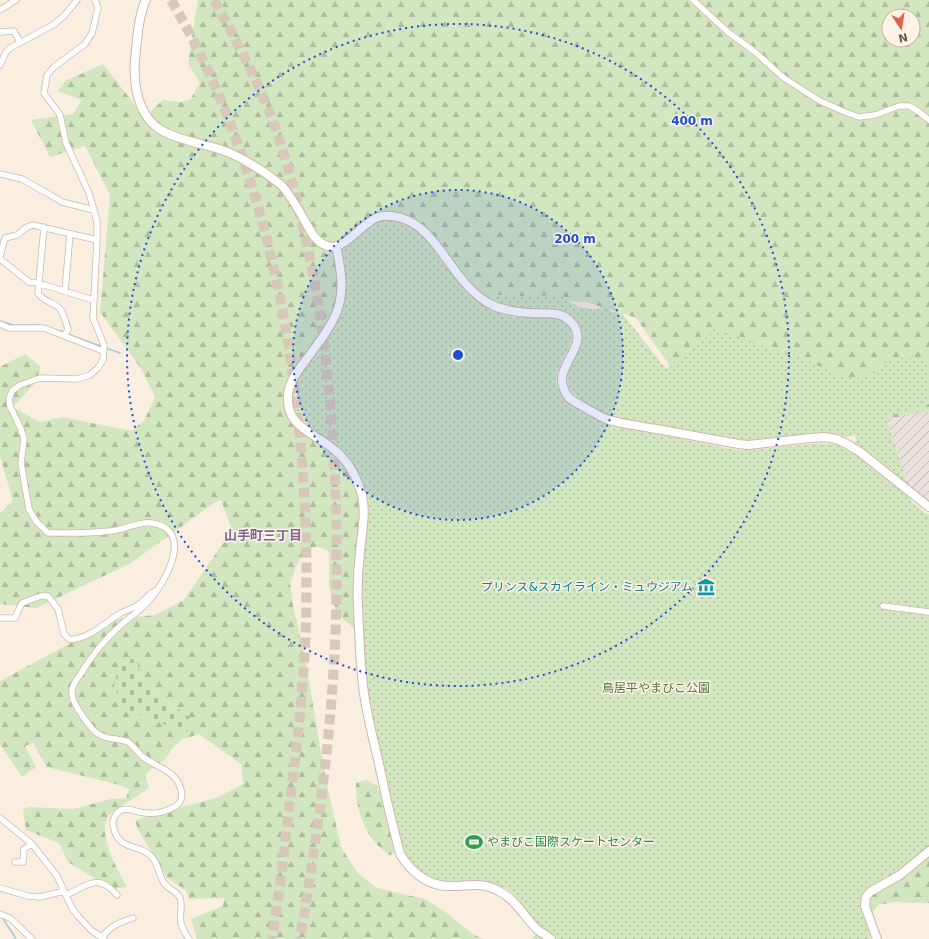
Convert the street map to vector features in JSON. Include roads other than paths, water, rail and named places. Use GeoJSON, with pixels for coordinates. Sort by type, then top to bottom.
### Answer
{"type":"FeatureCollection","features":[{"type":"Feature","properties":{"kind":"street"},"geometry":{"type":"LineString","coordinates":[[0,10],[16,0]]}},
{"type":"Feature","properties":{"kind":"street"},"geometry":{"type":"LineString","coordinates":[[0,65],[6,52],[10,48],[53,25],[64,16],[77,0]]}},
{"type":"Feature","properties":{"kind":"street"},"geometry":{"type":"LineString","coordinates":[[95,0],[98,8],[92,32],[85,44],[54,67],[47,75],[44,93],[60,116],[66,143],[89,193],[97,222],[93,318],[104,345],[103,360],[98,368],[86,377],[77,379],[40,378],[20,385],[12,391],[9,399],[10,406],[24,439],[21,463],[29,509],[36,521],[48,533],[96,533],[118,530],[150,522],[162,525],[169,530],[174,537],[176,545],[174,555],[157,591],[149,601],[121,625],[94,654],[71,692],[74,701],[93,730],[100,735],[125,741],[131,744],[142,757],[172,774],[180,786],[182,793],[181,800],[177,806],[170,810],[161,813],[128,809],[120,810],[112,822],[115,834],[121,842],[150,855],[155,860],[164,883],[180,896],[181,924],[189,939]]}},
{"type":"Feature","properties":{"kind":"street"},"geometry":{"type":"LineString","coordinates":[[146,0],[142,11],[136,52],[135,76],[138,97],[150,120],[165,132],[238,157],[271,177],[283,187],[315,238],[325,244],[336,246],[346,242],[366,224],[377,217],[389,215],[412,222],[427,233],[469,288],[494,305],[510,311],[531,313],[552,312],[566,317],[572,323],[576,328],[578,337],[576,346],[564,370],[562,380],[564,390],[570,398],[606,419],[748,445],[810,438],[836,440],[847,444],[860,452],[929,507]]}},
{"type":"Feature","properties":{"kind":"street"},"geometry":{"type":"LineString","coordinates":[[693,0],[729,33],[754,51],[784,78],[820,101],[859,117],[875,115],[899,106],[909,106],[929,120]]}},
{"type":"Feature","properties":{"kind":"street"},"geometry":{"type":"LineString","coordinates":[[0,32],[14,31],[20,42]]}},
{"type":"Feature","properties":{"kind":"street"},"geometry":{"type":"LineString","coordinates":[[0,174],[22,179],[62,202],[94,210]]}},
{"type":"Feature","properties":{"kind":"street"},"geometry":{"type":"LineString","coordinates":[[93,300],[38,283],[29,282],[0,258],[5,238],[17,235],[27,227],[33,225],[97,240]]}},
{"type":"Feature","properties":{"kind":"street"},"geometry":{"type":"LineString","coordinates":[[44,227],[38,293],[40,297],[61,310],[68,329],[65,335]]}},
{"type":"Feature","properties":{"kind":"street"},"geometry":{"type":"LineString","coordinates":[[66,291],[70,234]]}},
{"type":"Feature","properties":{"kind":"street"},"geometry":{"type":"LineString","coordinates":[[336,246],[342,283],[338,313],[328,331],[298,370],[291,383],[288,396],[290,413],[297,423],[306,432],[332,447],[341,456],[354,475],[362,495],[364,515],[359,562],[358,605],[363,687],[370,725],[400,854],[415,873],[434,884],[452,886],[490,886],[505,894],[538,930],[551,939]]}},
{"type":"Feature","properties":{"kind":"street"},"geometry":{"type":"LineString","coordinates":[[0,324],[9,328],[44,328],[103,351]]}},
{"type":"Feature","properties":{"kind":"street"},"geometry":{"type":"LineString","coordinates":[[0,618],[14,618],[22,602],[41,596],[48,596],[58,609],[64,634],[69,639],[73,639],[94,632],[121,613],[139,604],[151,593],[157,591]]}},
{"type":"Feature","properties":{"kind":"street"},"geometry":{"type":"LineString","coordinates":[[883,606],[929,612]]}},
{"type":"Feature","properties":{"kind":"street"},"geometry":{"type":"LineString","coordinates":[[0,818],[32,844],[58,876],[72,908],[91,930],[103,938],[109,928],[133,918]]}},
{"type":"Feature","properties":{"kind":"street"},"geometry":{"type":"LineString","coordinates":[[15,862],[23,862],[24,849],[32,844]]}},
{"type":"Feature","properties":{"kind":"street"},"geometry":{"type":"LineString","coordinates":[[876,939],[865,906],[868,894],[900,875],[929,852]]}},
{"type":"Feature","properties":{"kind":"street"},"geometry":{"type":"LineString","coordinates":[[0,888],[28,896],[40,897],[65,893],[93,882],[106,884],[117,895]]}},
{"type":"Feature","properties":{"kind":"street"},"geometry":{"type":"LineString","coordinates":[[0,914],[10,918],[32,939]]}},
{"type":"Feature","properties":{"kind":"waterway"},"geometry":{"type":"LineString","coordinates":[[0,321],[14,325],[39,325]]}},
{"type":"Feature","properties":{"kind":"waterway"},"geometry":{"type":"LineString","coordinates":[[56,330],[64,332]]}},
{"type":"Feature","properties":{"kind":"waterway"},"geometry":{"type":"LineString","coordinates":[[67,334],[120,353]]}},
{"type":"Feature","properties":{"kind":"waterway"},"geometry":{"type":"LineString","coordinates":[[2,917],[16,939]]}},
{"type":"Feature","properties":{"kind":"tunnel"},"geometry":{"type":"LineString","coordinates":[[171,0],[208,70],[238,144],[262,221],[280,301],[294,381],[302,462],[306,542],[306,621],[304,668],[297,739],[272,939]]}},
{"type":"Feature","properties":{"kind":"tunnel"},"geometry":{"type":"LineString","coordinates":[[214,0],[236,40],[262,94],[288,166],[305,234],[315,283],[331,410],[335,469],[337,588],[332,698],[319,819],[300,939]]}},
{"type":"Feature","properties":{"kind":"place","name":"プリンス&スカイライン・ミュウジアム"},"geometry":{"type":"Point","coordinates":[706,587]}},
{"type":"Feature","properties":{"kind":"place","name":"やまびこ国際スケートセンター"},"geometry":{"type":"Point","coordinates":[474,842]}},
{"type":"Feature","properties":{"kind":"district","name":"山手町三丁目"},"geometry":{"type":"Point","coordinates":[263,535]}},
{"type":"Feature","properties":{"kind":"park label","name":"鳥居平やまびこ公園"},"geometry":{"type":"Point","coordinates":[656,688]}}]}
